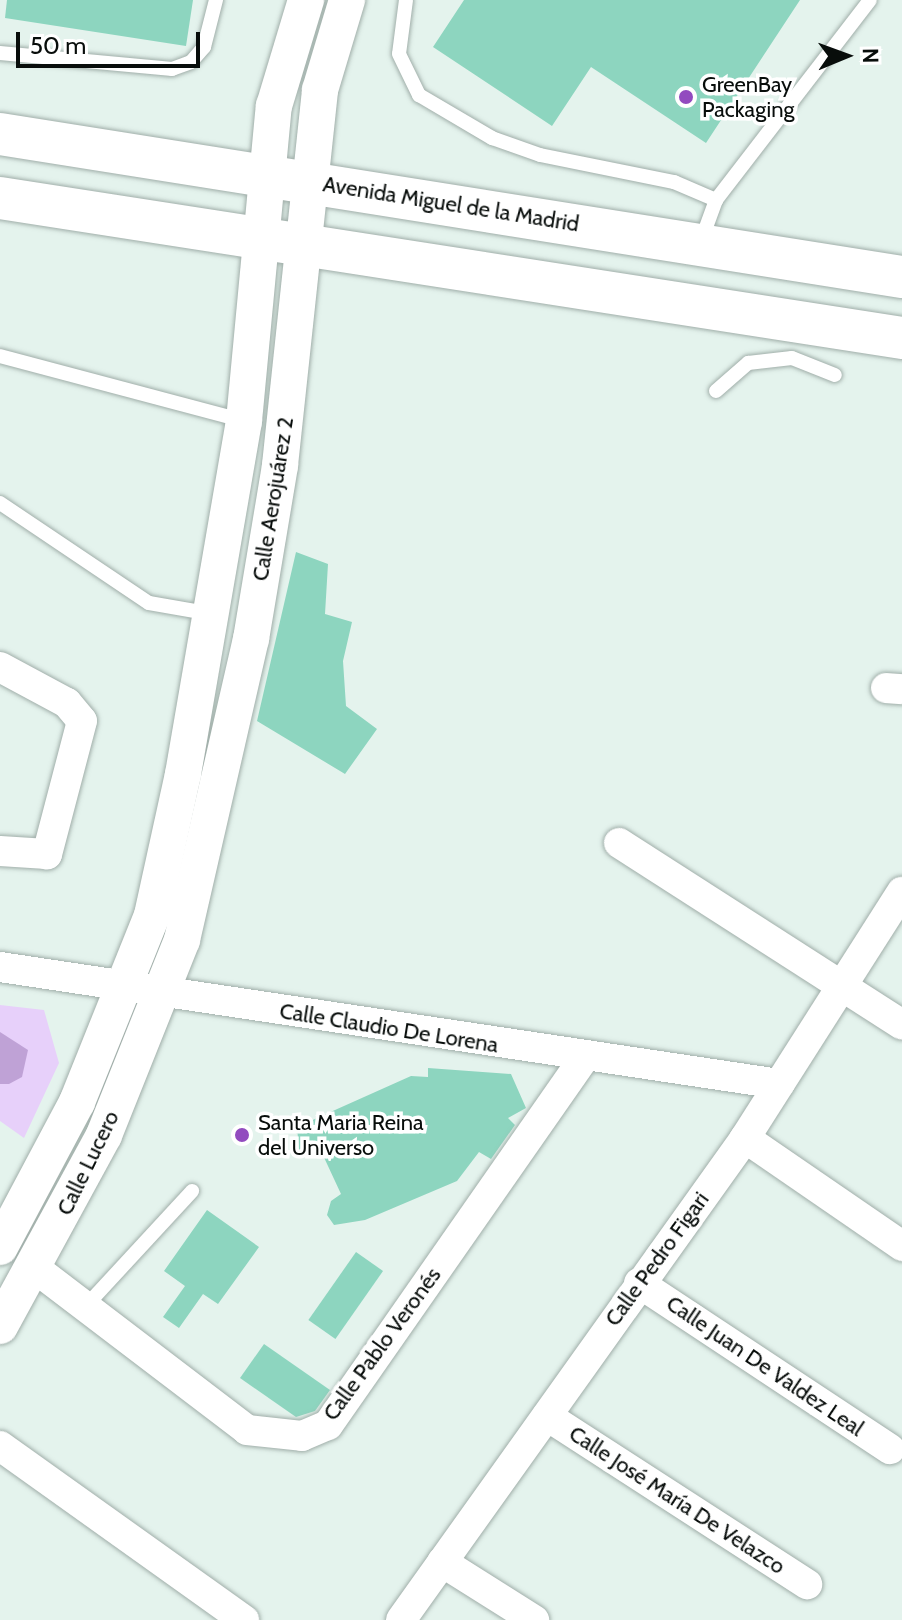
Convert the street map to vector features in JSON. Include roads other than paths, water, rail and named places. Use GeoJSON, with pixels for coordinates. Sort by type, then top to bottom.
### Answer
{"type":"FeatureCollection","features":[{"type":"Feature","properties":{"kind":"main road","name":"Avenida Miguel de la Madrid"},"geometry":{"type":"LineString","coordinates":[[0,134],[902,277]]}},
{"type":"Feature","properties":{"kind":"main road"},"geometry":{"type":"LineString","coordinates":[[0,198],[262,236],[902,338]]}},
{"type":"Feature","properties":{"kind":"street","name":"Calle Aerojuárez 2"},"geometry":{"type":"LineString","coordinates":[[144,989],[165,860],[213,614],[244,421],[274,106],[306,0]]}},
{"type":"Feature","properties":{"kind":"street","name":"Calle Aerojuárez 2"},"geometry":{"type":"LineString","coordinates":[[144,989],[182,940],[251,639],[280,465],[313,183],[316,114],[324,68],[347,0]]}},
{"type":"Feature","properties":{"kind":"street"},"geometry":{"type":"LineString","coordinates":[[274,106],[316,114]]}},
{"type":"Feature","properties":{"kind":"street"},"geometry":{"type":"LineString","coordinates":[[0,667],[78,714],[81,736],[47,854],[0,851]]}},
{"type":"Feature","properties":{"kind":"street"},"geometry":{"type":"LineString","coordinates":[[619,843],[902,1025]]}},
{"type":"Feature","properties":{"kind":"street","name":"Calle Pedro Figari"},"geometry":{"type":"LineString","coordinates":[[401,1620],[745,1138],[902,892]]}},
{"type":"Feature","properties":{"kind":"street","name":"Calle Claudio De Lorena"},"geometry":{"type":"LineString","coordinates":[[0,967],[584,1058],[779,1084]]}},
{"type":"Feature","properties":{"kind":"street","name":"Calle Lucero"},"geometry":{"type":"LineString","coordinates":[[0,1247],[77,1102],[144,989]]}},
{"type":"Feature","properties":{"kind":"street","name":"Calle Lucero"},"geometry":{"type":"LineString","coordinates":[[0,1326],[36,1269],[104,1135],[144,989]]}},
{"type":"Feature","properties":{"kind":"street","name":"Calle Pablo Veronés"},"geometry":{"type":"LineString","coordinates":[[36,1269],[247,1430],[288,1438],[328,1425],[584,1058]]}},
{"type":"Feature","properties":{"kind":"street"},"geometry":{"type":"LineString","coordinates":[[745,1138],[902,1246]]}},
{"type":"Feature","properties":{"kind":"street","name":"Calle Juan De Valdez Leal"},"geometry":{"type":"LineString","coordinates":[[639,1283],[890,1449]]}},
{"type":"Feature","properties":{"kind":"street","name":"Calle José María De Velazco"},"geometry":{"type":"LineString","coordinates":[[547,1416],[807,1584]]}},
{"type":"Feature","properties":{"kind":"street"},"geometry":{"type":"LineString","coordinates":[[0,1446],[244,1620]]}},
{"type":"Feature","properties":{"kind":"street"},"geometry":{"type":"LineString","coordinates":[[442,1562],[534,1620]]}},
{"type":"Feature","properties":{"kind":"lane"},"geometry":{"type":"LineString","coordinates":[[0,53],[172,69],[191,62],[204,47],[216,0]]}},
{"type":"Feature","properties":{"kind":"lane"},"geometry":{"type":"LineString","coordinates":[[406,0],[398,33],[404,74],[419,95],[444,114],[540,155],[674,182],[716,200]]}},
{"type":"Feature","properties":{"kind":"lane"},"geometry":{"type":"LineString","coordinates":[[700,245],[716,200],[870,0]]}},
{"type":"Feature","properties":{"kind":"lane"},"geometry":{"type":"LineString","coordinates":[[0,356],[244,421]]}},
{"type":"Feature","properties":{"kind":"lane"},"geometry":{"type":"LineString","coordinates":[[716,391],[748,363],[792,358],[835,375]]}},
{"type":"Feature","properties":{"kind":"lane"},"geometry":{"type":"LineString","coordinates":[[0,503],[149,603],[213,614]]}},
{"type":"Feature","properties":{"kind":"lane"},"geometry":{"type":"LineString","coordinates":[[85,1307],[192,1191]]}},
{"type":"Feature","properties":{"kind":"place","name":"GreenBay Packaging"},"geometry":{"type":"Point","coordinates":[686,97]}},
{"type":"Feature","properties":{"kind":"place","name":"Santa Maria Reina del Universo"},"geometry":{"type":"Point","coordinates":[242,1135]}}]}
